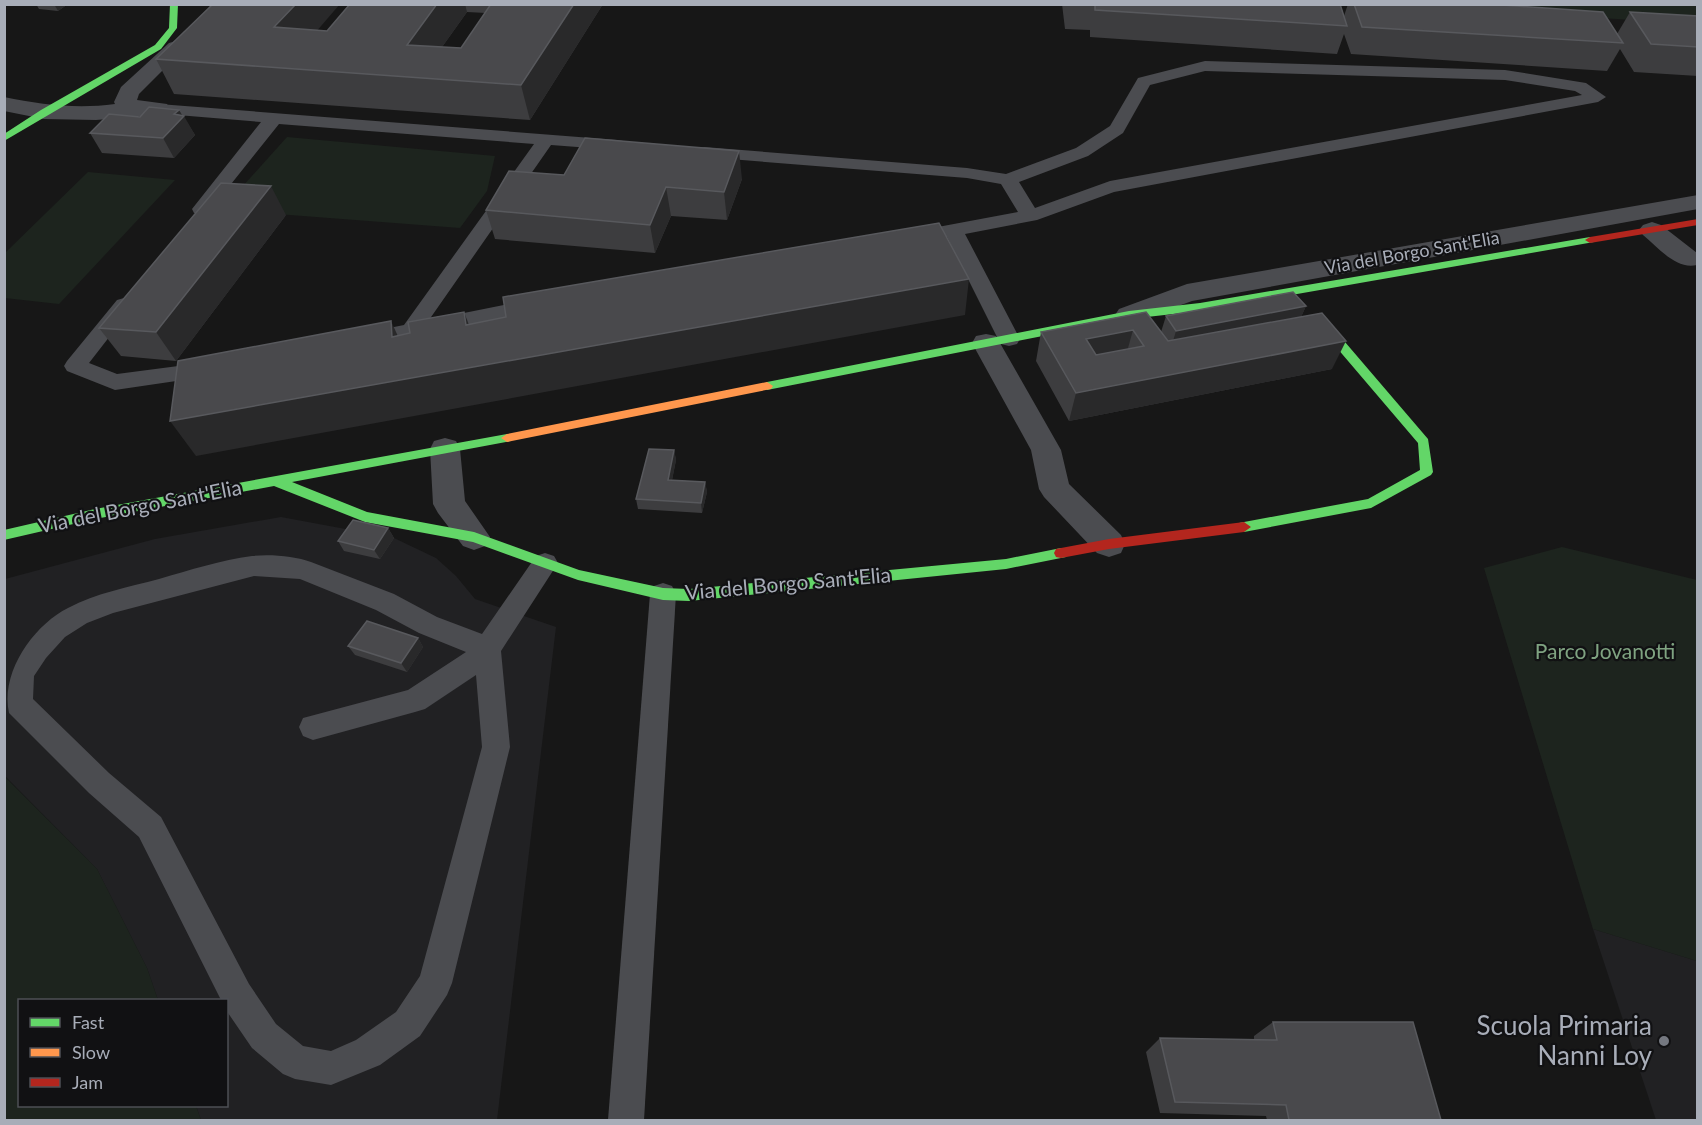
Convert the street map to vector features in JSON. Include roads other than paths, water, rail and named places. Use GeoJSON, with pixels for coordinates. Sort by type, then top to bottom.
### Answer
{"type":"FeatureCollection","features":[{"type":"Feature","properties":{"kind":"street"},"geometry":{"type":"LineString","coordinates":[[136,61],[171,35],[175,24],[174,4]]}},
{"type":"Feature","properties":{"kind":"street"},"geometry":{"type":"LineString","coordinates":[[4,138],[44,112],[136,61],[184,40],[129,92],[125,102],[136,108]]}},
{"type":"Feature","properties":{"kind":"street"},"geometry":{"type":"LineString","coordinates":[[4,104],[44,112],[96,113],[136,108],[159,109]]}},
{"type":"Feature","properties":{"kind":"street","name":"Via del Borgo Sant'Elia"},"geometry":{"type":"LineString","coordinates":[[1129,315],[1187,293],[1698,202]]}},
{"type":"Feature","properties":{"kind":"street","name":"Via del Borgo Sant'Elia"},"geometry":{"type":"LineString","coordinates":[[4,535],[95,514],[445,449],[1129,315],[1200,307],[1698,222]]}},
{"type":"Feature","properties":{"kind":"street"},"geometry":{"type":"LineString","coordinates":[[1652,230],[1694,261]]}},
{"type":"Feature","properties":{"kind":"street","name":"Via del Borgo Sant'Elia"},"geometry":{"type":"LineString","coordinates":[[275,481],[365,516],[474,537],[578,575],[663,594],[689,595],[1006,564],[1109,544],[1236,528],[1371,503],[1427,472],[1424,442],[1381,388],[1335,338]]}},
{"type":"Feature","properties":{"kind":"street"},"geometry":{"type":"LineString","coordinates":[[997,341],[1046,450],[1055,489],[1109,544]]}},
{"type":"Feature","properties":{"kind":"street"},"geometry":{"type":"LineString","coordinates":[[445,449],[449,504],[474,537]]}},
{"type":"Feature","properties":{"kind":"lane"},"geometry":{"type":"LineString","coordinates":[[686,151],[967,173],[1008,180],[1082,152],[1117,129],[1144,82],[1205,66],[1505,75],[1580,87],[1598,97],[1507,116],[1110,187],[1030,216],[896,240]]}},
{"type":"Feature","properties":{"kind":"lane"},"geometry":{"type":"LineString","coordinates":[[159,109],[639,147]]}},
{"type":"Feature","properties":{"kind":"lane"},"geometry":{"type":"LineString","coordinates":[[187,227],[274,118]]}},
{"type":"Feature","properties":{"kind":"lane"},"geometry":{"type":"LineString","coordinates":[[411,330],[546,140]]}},
{"type":"Feature","properties":{"kind":"lane"},"geometry":{"type":"LineString","coordinates":[[1008,180],[1030,216]]}},
{"type":"Feature","properties":{"kind":"lane"},"geometry":{"type":"LineString","coordinates":[[953,230],[997,341]]}},
{"type":"Feature","properties":{"kind":"lane"},"geometry":{"type":"LineString","coordinates":[[135,291],[75,366],[115,382],[187,374],[232,365]]}},
{"type":"Feature","properties":{"kind":"lane"},"geometry":{"type":"LineString","coordinates":[[344,343],[551,303]]}},
{"type":"Feature","properties":{"kind":"lane"},"geometry":{"type":"LineString","coordinates":[[313,727],[415,700],[474,662],[498,636],[545,562]]}},
{"type":"Feature","properties":{"kind":"lane"},"geometry":{"type":"LineString","coordinates":[[254,566],[302,568],[386,602],[428,625],[487,648],[496,747],[435,983],[408,1024],[368,1053],[331,1068],[295,1062],[264,1036],[237,996],[150,827],[99,783],[19,704],[20,674],[36,650],[56,629],[78,615],[108,603],[254,566]]}},
{"type":"Feature","properties":{"kind":"lane"},"geometry":{"type":"LineString","coordinates":[[626,1120],[663,594]]}},
{"type":"Feature","properties":{"kind":"place","name":"Scuola Primaria Nanni Loy"},"geometry":{"type":"Point","coordinates":[1664,1041]}},
{"type":"Feature","properties":{"kind":"park label","name":"Parco Jovanotti"},"geometry":{"type":"Point","coordinates":[1605,652]}}]}
